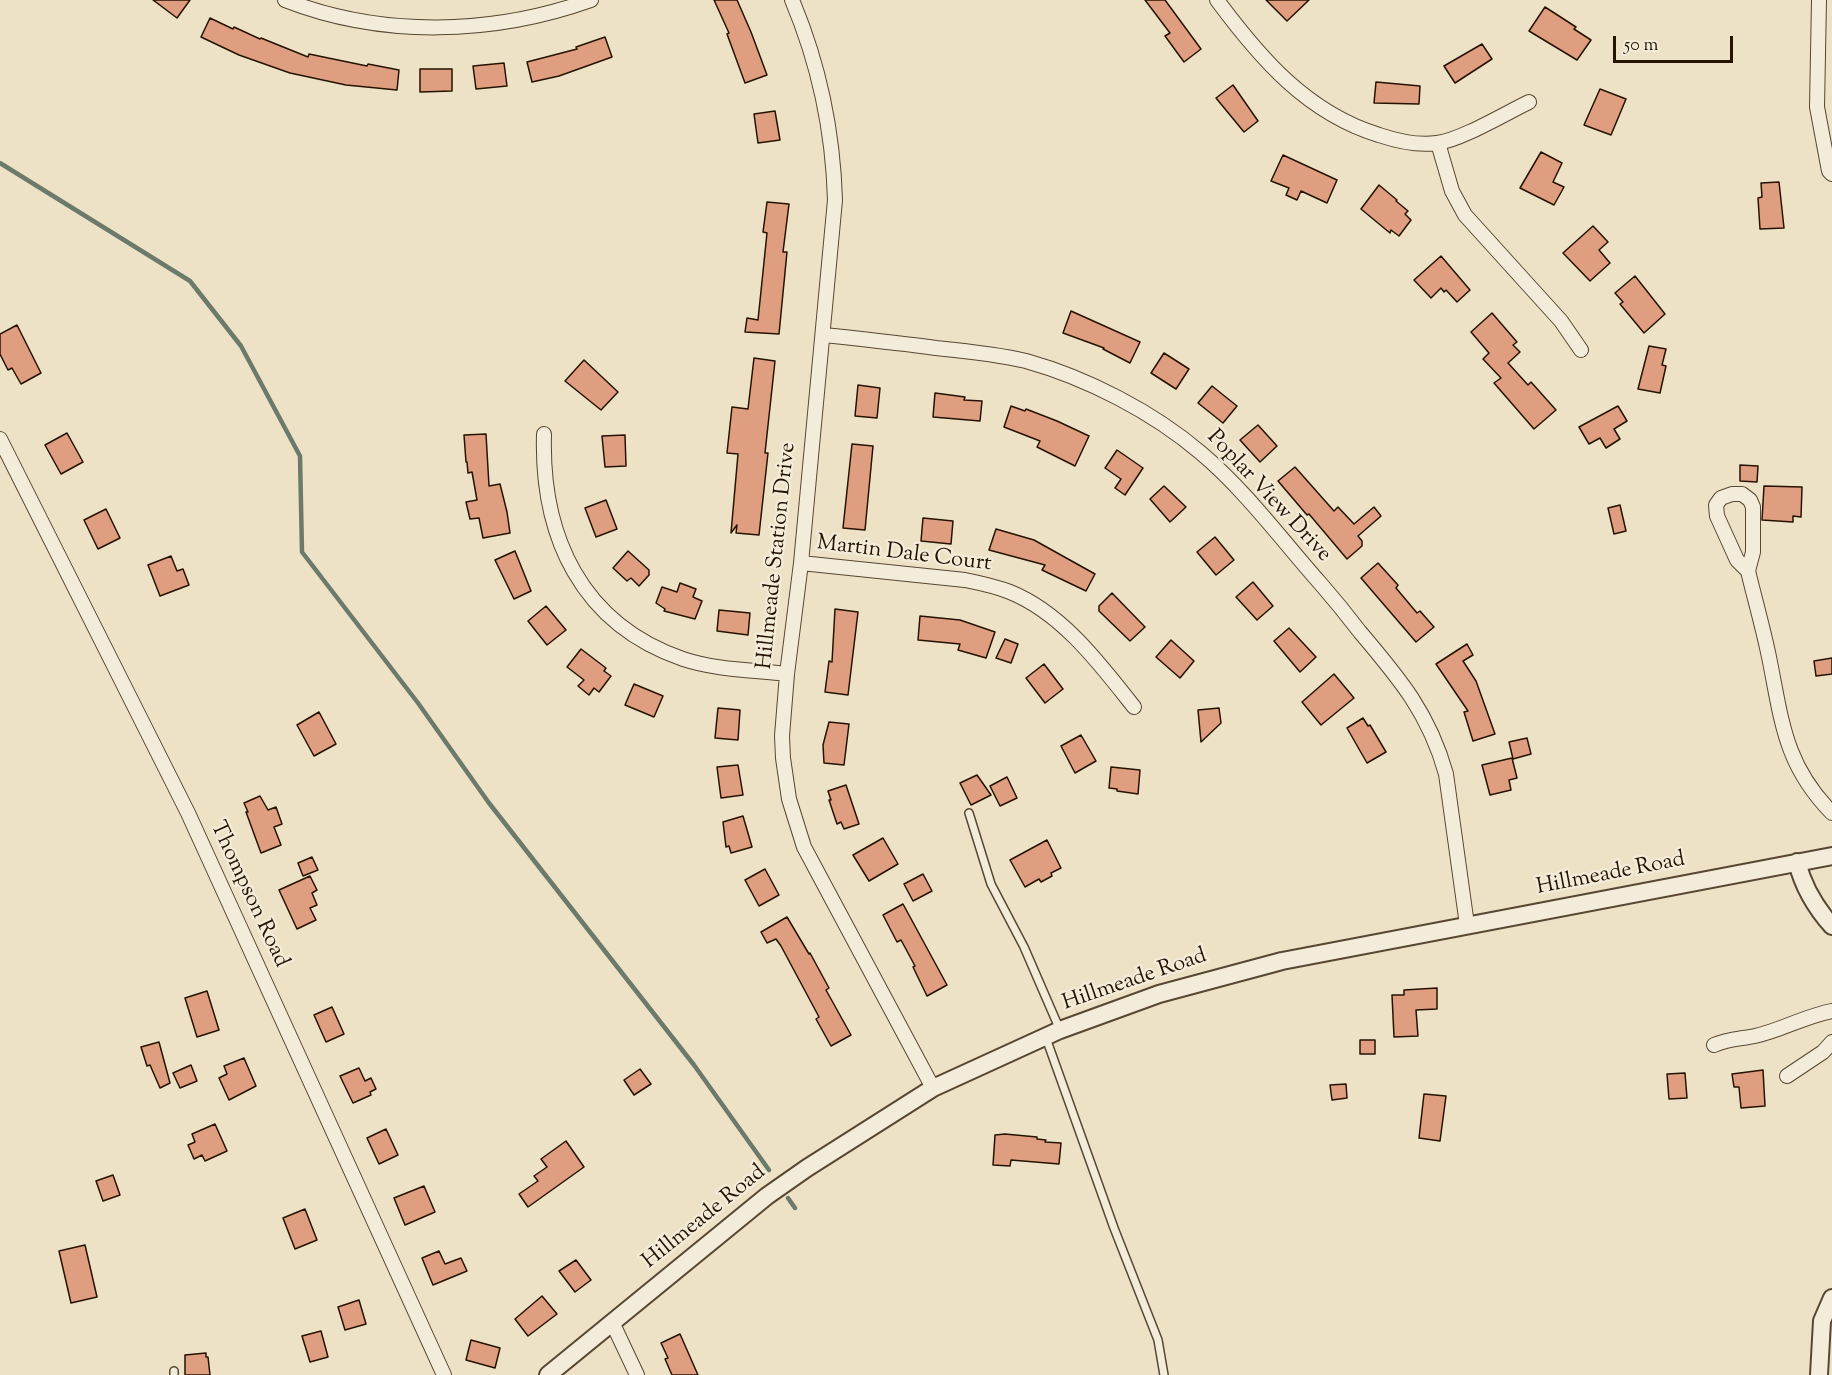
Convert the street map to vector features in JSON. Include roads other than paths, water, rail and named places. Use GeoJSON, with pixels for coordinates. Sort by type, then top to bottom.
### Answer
{"type":"FeatureCollection","features":[{"type":"Feature","properties":{"kind":"street"},"geometry":{"type":"LineString","coordinates":[[285,0],[342,17],[378,24],[434,27],[486,24],[544,15],[591,0]]}},
{"type":"Feature","properties":{"kind":"street","name":"Hillmeade Station Drive"},"geometry":{"type":"LineString","coordinates":[[792,0],[812,54],[824,103],[832,154],[835,200],[801,563],[787,674],[782,736],[783,758],[794,816],[804,847],[933,1088]]}},
{"type":"Feature","properties":{"kind":"street"},"geometry":{"type":"LineString","coordinates":[[1217,0],[1243,36],[1273,69],[1310,101],[1365,131],[1410,143],[1438,143],[1528,102]]}},
{"type":"Feature","properties":{"kind":"street"},"geometry":{"type":"LineString","coordinates":[[1819,0],[1817,107],[1829,171],[1832,174]]}},
{"type":"Feature","properties":{"kind":"street"},"geometry":{"type":"LineString","coordinates":[[1438,143],[1452,191],[1465,215],[1561,321],[1581,350]]}},
{"type":"Feature","properties":{"kind":"street","name":"Poplar View Drive"},"geometry":{"type":"LineString","coordinates":[[824,335],[966,351],[1025,361],[1078,380],[1158,419],[1201,452],[1258,510],[1336,600],[1396,674],[1430,727],[1446,774],[1467,925]]}},
{"type":"Feature","properties":{"kind":"street"},"geometry":{"type":"LineString","coordinates":[[544,434],[546,489],[559,542],[576,576],[618,622],[639,638],[681,658],[713,666],[787,674]]}},
{"type":"Feature","properties":{"kind":"street","name":"Thompson Road"},"geometry":{"type":"LineString","coordinates":[[0,439],[188,813],[444,1375]]}},
{"type":"Feature","properties":{"kind":"street"},"geometry":{"type":"LineString","coordinates":[[1748,571],[1737,560],[1717,516],[1716,505],[1721,498],[1732,494],[1742,494],[1750,500],[1753,507],[1753,552],[1748,571],[1764,634],[1782,729],[1798,768],[1817,798],[1832,813]]}},
{"type":"Feature","properties":{"kind":"street","name":"Martin Dale Court"},"geometry":{"type":"LineString","coordinates":[[801,563],[965,580],[991,585],[1010,592],[1051,617],[1097,662],[1134,707]]}},
{"type":"Feature","properties":{"kind":"street","name":"Hillmeade Road"},"geometry":{"type":"LineString","coordinates":[[549,1375],[767,1196],[875,1123],[933,1088],[1052,1033],[1118,1008],[1221,976],[1292,959],[1832,856]]}},
{"type":"Feature","properties":{"kind":"street"},"geometry":{"type":"LineString","coordinates":[[1797,862],[1806,889],[1832,926]]}},
{"type":"Feature","properties":{"kind":"street"},"geometry":{"type":"LineString","coordinates":[[1714,1046],[1733,1038],[1754,1036],[1832,1011]]}},
{"type":"Feature","properties":{"kind":"street"},"geometry":{"type":"LineString","coordinates":[[1787,1076],[1823,1052],[1832,1042]]}},
{"type":"Feature","properties":{"kind":"street"},"geometry":{"type":"LineString","coordinates":[[1819,1375],[1822,1321],[1832,1298]]}},
{"type":"Feature","properties":{"kind":"street"},"geometry":{"type":"LineString","coordinates":[[612,1322],[637,1375]]}},
{"type":"Feature","properties":{"kind":"lane"},"geometry":{"type":"LineString","coordinates":[[969,813],[991,884],[1024,947],[1114,1228],[1158,1340],[1164,1375]]}},
{"type":"Feature","properties":{"kind":"waterway"},"geometry":{"type":"LineString","coordinates":[[0,163],[190,281],[241,346],[300,456],[302,552],[418,703],[489,803],[694,1065],[769,1170]]}},
{"type":"Feature","properties":{"kind":"waterway"},"geometry":{"type":"LineString","coordinates":[[788,1198],[795,1208]]}}]}
